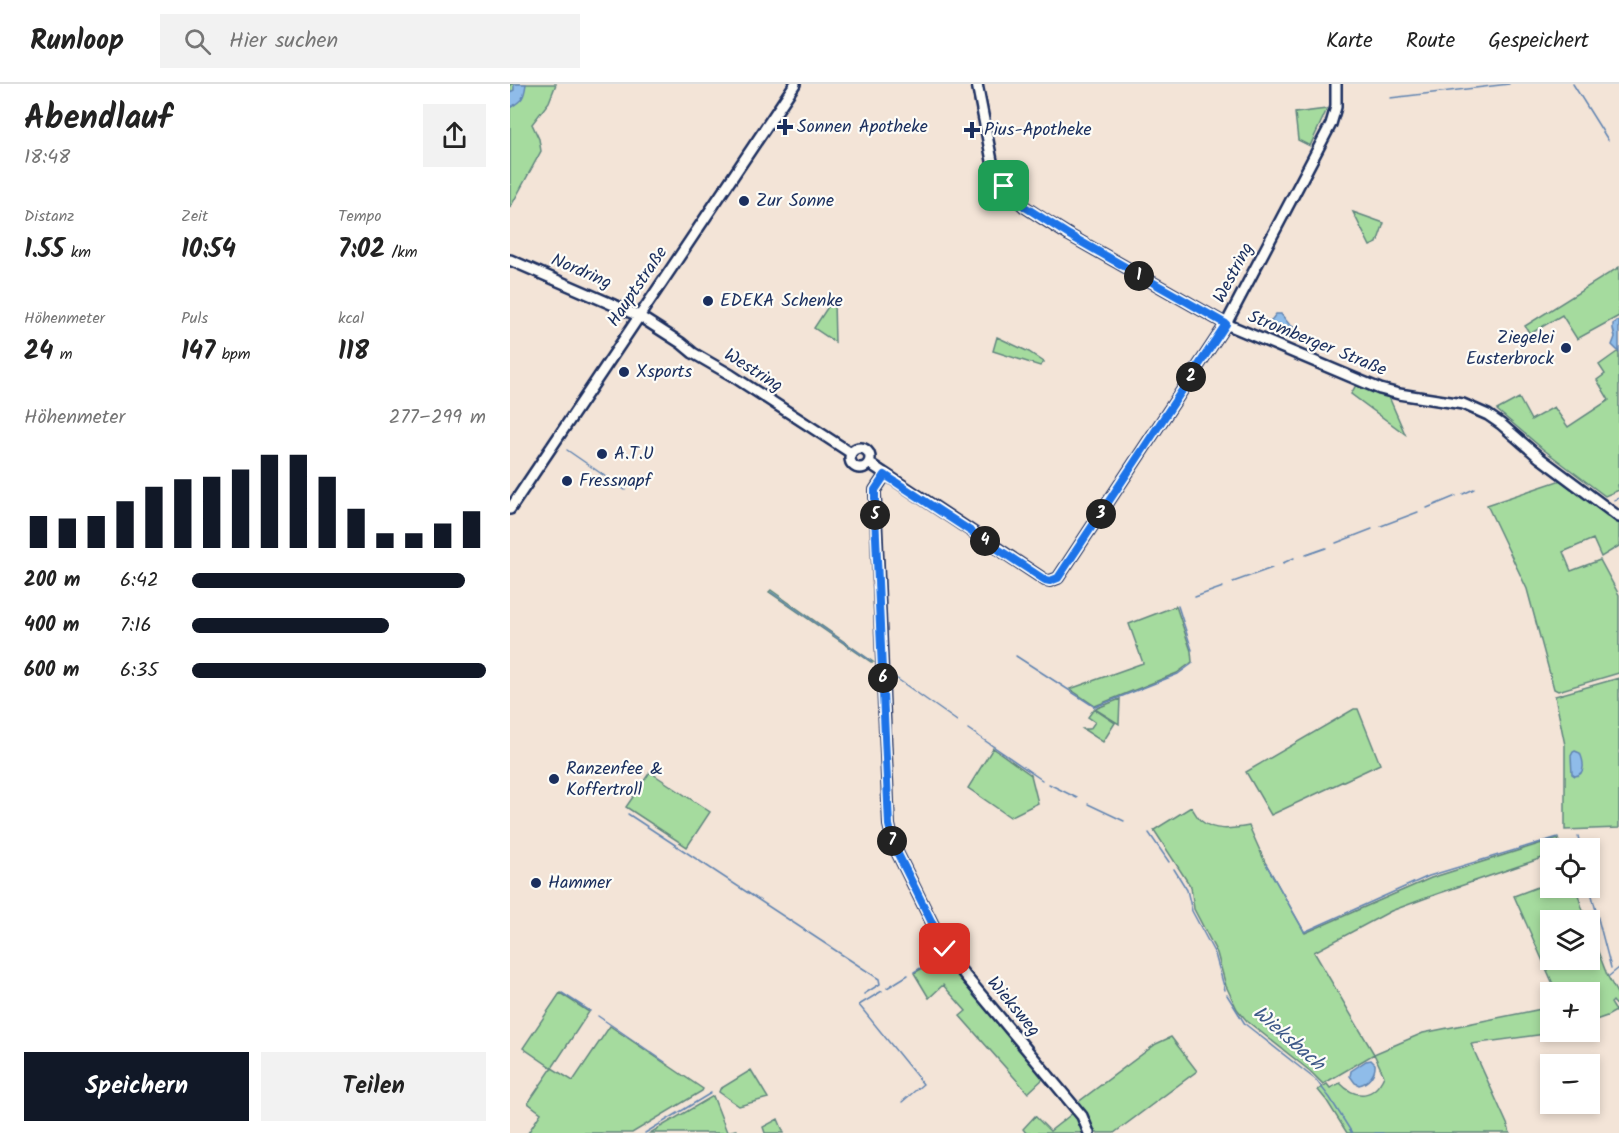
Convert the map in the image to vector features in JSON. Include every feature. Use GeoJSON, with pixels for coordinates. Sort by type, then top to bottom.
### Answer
{"type":"FeatureCollection","features":[{"type":"Feature","properties":{"kind":"main road","name":"Hauptstraße"},"geometry":{"type":"LineString","coordinates":[[510,509],[795,84]]}},
{"type":"Feature","properties":{"kind":"main road","name":"Stromberger Straße"},"geometry":{"type":"LineString","coordinates":[[977,84],[993,166],[1004,186],[1025,207],[1069,235],[1226,324],[1380,389],[1463,404],[1476,409],[1501,424],[1540,458],[1619,517]]}},
{"type":"Feature","properties":{"kind":"main road","name":"Westring"},"geometry":{"type":"LineString","coordinates":[[869,463],[1045,580],[1054,580],[1061,575],[1226,324],[1331,124],[1336,107],[1336,84]]}},
{"type":"Feature","properties":{"kind":"main road","name":"Nordring"},"geometry":{"type":"LineString","coordinates":[[510,260],[639,316]]}},
{"type":"Feature","properties":{"kind":"main road","name":"Westring"},"geometry":{"type":"LineString","coordinates":[[639,316],[851,453]]}},
{"type":"Feature","properties":{"kind":"main road"},"geometry":{"type":"LineString","coordinates":[[857,448],[865,449],[870,456],[869,463],[863,468],[855,468],[850,461],[851,453],[857,448]]}},
{"type":"Feature","properties":{"kind":"main road","name":"Wieksweg"},"geometry":{"type":"LineString","coordinates":[[885,475],[874,494],[890,836],[953,961],[1082,1116],[1089,1133]]}},
{"type":"Feature","properties":{"kind":"green space"},"geometry":{"type":"Polygon","coordinates":[[[510,84],[556,84],[549,102],[532,124],[539,139],[541,151],[510,208],[510,84]]]}},
{"type":"Feature","properties":{"kind":"green space"},"geometry":{"type":"Polygon","coordinates":[[[1327,109],[1310,146],[1298,140],[1295,113],[1327,109]]]}},
{"type":"Feature","properties":{"kind":"green space"},"geometry":{"type":"Polygon","coordinates":[[[1353,212],[1384,223],[1377,243],[1370,246],[1353,212]]]}},
{"type":"Feature","properties":{"kind":"green space"},"geometry":{"type":"Polygon","coordinates":[[[1619,267],[1619,316],[1577,339],[1562,315],[1530,334],[1525,326],[1619,267]]]}},
{"type":"Feature","properties":{"kind":"green space"},"geometry":{"type":"Polygon","coordinates":[[[833,299],[834,301],[835,342],[814,328],[833,299]]]}},
{"type":"Feature","properties":{"kind":"green space"},"geometry":{"type":"Polygon","coordinates":[[[997,337],[1044,362],[1040,366],[993,351],[997,337]]]}},
{"type":"Feature","properties":{"kind":"green space"},"geometry":{"type":"Polygon","coordinates":[[[1617,352],[1619,353],[1619,490],[1605,496],[1544,450],[1497,410],[1519,398],[1531,420],[1554,407],[1568,427],[1609,400],[1597,380],[1605,374],[1599,365],[1617,352]]]}},
{"type":"Feature","properties":{"kind":"green space"},"geometry":{"type":"Polygon","coordinates":[[[1356,385],[1389,397],[1405,434],[1351,394],[1356,385]]]}},
{"type":"Feature","properties":{"kind":"green space"},"geometry":{"type":"Polygon","coordinates":[[[1561,480],[1619,524],[1619,546],[1601,557],[1593,539],[1563,552],[1571,571],[1600,560],[1619,595],[1619,673],[1558,691],[1554,689],[1527,589],[1487,505],[1561,480]]]}},
{"type":"Feature","properties":{"kind":"green space"},"geometry":{"type":"Polygon","coordinates":[[[771,590],[873,662],[769,592],[771,590]]]}},
{"type":"Feature","properties":{"kind":"green space"},"geometry":{"type":"Polygon","coordinates":[[[1176,606],[1191,651],[1192,662],[1177,673],[1095,706],[1070,689],[1143,663],[1129,624],[1176,606]]]}},
{"type":"Feature","properties":{"kind":"green space"},"geometry":{"type":"Polygon","coordinates":[[[1619,678],[1619,828],[1565,830],[1565,745],[1555,696],[1619,678]]]}},
{"type":"Feature","properties":{"kind":"green space"},"geometry":{"type":"Polygon","coordinates":[[[1120,699],[1119,724],[1095,709],[1120,699]]]}},
{"type":"Feature","properties":{"kind":"green space"},"geometry":{"type":"Polygon","coordinates":[[[1094,709],[1115,723],[1103,742],[1083,729],[1090,729],[1095,722],[1088,717],[1094,709]]]}},
{"type":"Feature","properties":{"kind":"green space"},"geometry":{"type":"Polygon","coordinates":[[[1354,709],[1358,709],[1380,764],[1271,815],[1246,772],[1354,709]]]}},
{"type":"Feature","properties":{"kind":"green space"},"geometry":{"type":"Polygon","coordinates":[[[993,748],[1031,775],[1038,803],[1010,817],[968,788],[993,748]]]}},
{"type":"Feature","properties":{"kind":"green space"},"geometry":{"type":"Polygon","coordinates":[[[650,772],[710,812],[687,847],[626,807],[650,772]]]}},
{"type":"Feature","properties":{"kind":"green space"},"geometry":{"type":"Polygon","coordinates":[[[1191,807],[1200,820],[1217,828],[1230,829],[1249,826],[1265,862],[1305,933],[1431,878],[1540,844],[1540,859],[1391,911],[1314,952],[1374,1054],[1323,1084],[1247,1021],[1237,1009],[1226,986],[1217,953],[1194,909],[1191,887],[1154,830],[1191,807]]]}},
{"type":"Feature","properties":{"kind":"green space"},"geometry":{"type":"Polygon","coordinates":[[[1540,886],[1540,898],[1579,898],[1583,910],[1540,910],[1540,955],[1514,896],[1540,886]]]}},
{"type":"Feature","properties":{"kind":"green space"},"geometry":{"type":"Polygon","coordinates":[[[942,957],[1044,1078],[1028,1093],[960,1016],[966,1011],[943,985],[929,998],[914,973],[942,957]]]}},
{"type":"Feature","properties":{"kind":"green space"},"geometry":{"type":"Polygon","coordinates":[[[1600,957],[1619,997],[1619,1008],[1613,1001],[1611,1003],[1616,1011],[1600,1018],[1600,982],[1552,982],[1547,970],[1600,970],[1600,957]]]}},
{"type":"Feature","properties":{"kind":"green space"},"geometry":{"type":"Polygon","coordinates":[[[560,993],[589,1012],[552,1068],[523,1048],[560,993]]]}},
{"type":"Feature","properties":{"kind":"green space"},"geometry":{"type":"Polygon","coordinates":[[[1540,1009],[1540,1035],[1471,1044],[1510,1133],[1347,1133],[1318,1090],[1327,1084],[1330,1088],[1340,1083],[1352,1092],[1364,1094],[1375,1089],[1384,1076],[1374,1054],[1423,1033],[1540,1009]]]}},
{"type":"Feature","properties":{"kind":"green space"},"geometry":{"type":"Polygon","coordinates":[[[610,1026],[703,1089],[632,1133],[528,1133],[541,1113],[528,1103],[552,1068],[573,1081],[610,1026]]]}},
{"type":"Feature","properties":{"kind":"green space"},"geometry":{"type":"Polygon","coordinates":[[[1171,1037],[1197,1071],[1114,1133],[1094,1133],[1086,1114],[1077,1103],[1156,1044],[1171,1037]]]}},
{"type":"Feature","properties":{"kind":"green space"},"geometry":{"type":"Polygon","coordinates":[[[751,1070],[768,1098],[739,1106],[719,1092],[720,1089],[751,1070]]]}},
{"type":"Feature","properties":{"kind":"green space"},"geometry":{"type":"Polygon","coordinates":[[[713,1096],[727,1132],[736,1130],[737,1133],[650,1133],[713,1096]]]}},
{"type":"Feature","properties":{"kind":"green space"},"geometry":{"type":"Polygon","coordinates":[[[1073,1113],[1081,1122],[1084,1133],[1026,1133],[1023,1129],[1035,1116],[1050,1131],[1073,1113]]]}},
{"type":"Feature","properties":{"kind":"green space"},"geometry":{"type":"Polygon","coordinates":[[[778,1119],[784,1133],[765,1133],[763,1127],[778,1119]]]}},
{"type":"Feature","properties":{"kind":"water"},"geometry":{"type":"Polygon","coordinates":[[[514,84],[526,84],[522,99],[510,108],[510,92],[514,90],[514,84]]]}},
{"type":"Feature","properties":{"kind":"water"},"geometry":{"type":"Polygon","coordinates":[[[1276,314],[1281,314],[1289,324],[1309,338],[1310,342],[1308,344],[1273,331],[1269,323],[1276,314]]]}},
{"type":"Feature","properties":{"kind":"water"},"geometry":{"type":"Polygon","coordinates":[[[1619,320],[1619,352],[1612,345],[1615,337],[1613,324],[1619,320]]]}},
{"type":"Feature","properties":{"kind":"water"},"geometry":{"type":"Polygon","coordinates":[[[1575,751],[1580,753],[1583,770],[1575,776],[1572,774],[1571,756],[1575,751]]]}},
{"type":"Feature","properties":{"kind":"water"},"geometry":{"type":"Polygon","coordinates":[[[1371,1060],[1375,1068],[1371,1078],[1359,1085],[1355,1083],[1350,1076],[1351,1071],[1371,1060]]]}},
{"type":"Feature","properties":{"kind":"waterway"},"geometry":{"type":"LineString","coordinates":[[1390,98],[1509,84]]}},
{"type":"Feature","properties":{"kind":"waterway"},"geometry":{"type":"LineString","coordinates":[[1573,84],[1608,140]]}},
{"type":"Feature","properties":{"kind":"waterway"},"geometry":{"type":"LineString","coordinates":[[1357,384],[1363,387]]}},
{"type":"Feature","properties":{"kind":"waterway"},"geometry":{"type":"LineString","coordinates":[[1470,402],[1484,408]]}},
{"type":"Feature","properties":{"kind":"waterway","name":"Wieksbach"},"geometry":{"type":"LineString","coordinates":[[567,450],[625,490]]}},
{"type":"Feature","properties":{"kind":"waterway"},"geometry":{"type":"LineString","coordinates":[[1463,494],[1474,489]]}},
{"type":"Feature","properties":{"kind":"waterway"},"geometry":{"type":"LineString","coordinates":[[1427,508],[1456,496]]}},
{"type":"Feature","properties":{"kind":"waterway"},"geometry":{"type":"LineString","coordinates":[[1614,500],[1619,498]]}},
{"type":"Feature","properties":{"kind":"waterway"},"geometry":{"type":"LineString","coordinates":[[1381,526],[1418,512]]}},
{"type":"Feature","properties":{"kind":"waterway"},"geometry":{"type":"LineString","coordinates":[[1336,543],[1372,529]]}},
{"type":"Feature","properties":{"kind":"waterway"},"geometry":{"type":"LineString","coordinates":[[1306,555],[1326,548]]}},
{"type":"Feature","properties":{"kind":"waterway"},"geometry":{"type":"LineString","coordinates":[[1283,563],[1294,558]]}},
{"type":"Feature","properties":{"kind":"waterway"},"geometry":{"type":"LineString","coordinates":[[1233,582],[1272,568]]}},
{"type":"Feature","properties":{"kind":"waterway"},"geometry":{"type":"LineString","coordinates":[[1195,597],[1223,587]]}},
{"type":"Feature","properties":{"kind":"waterway","name":"Wieksbach"},"geometry":{"type":"LineString","coordinates":[[771,592],[871,661]]}},
{"type":"Feature","properties":{"kind":"waterway"},"geometry":{"type":"LineString","coordinates":[[1178,606],[1192,650]]}},
{"type":"Feature","properties":{"kind":"waterway"},"geometry":{"type":"LineString","coordinates":[[1016,656],[1095,707],[1178,674],[1193,663]]}},
{"type":"Feature","properties":{"kind":"waterway","name":"Wieksbach"},"geometry":{"type":"LineString","coordinates":[[893,676],[957,721]]}},
{"type":"Feature","properties":{"kind":"waterway","name":"Wieksbach"},"geometry":{"type":"LineString","coordinates":[[968,729],[1042,780]]}},
{"type":"Feature","properties":{"kind":"waterway","name":"Wieksbach"},"geometry":{"type":"LineString","coordinates":[[1049,784],[1077,798]]}},
{"type":"Feature","properties":{"kind":"waterway","name":"Wieksbach"},"geometry":{"type":"LineString","coordinates":[[1088,804],[1124,821]]}},
{"type":"Feature","properties":{"kind":"waterway"},"geometry":{"type":"LineString","coordinates":[[628,814],[879,979],[880,984],[864,994]]}},
{"type":"Feature","properties":{"kind":"waterway","name":"Wieksbach"},"geometry":{"type":"LineString","coordinates":[[1149,833],[1169,862]]}},
{"type":"Feature","properties":{"kind":"waterway"},"geometry":{"type":"LineString","coordinates":[[1304,932],[1429,876],[1558,837]]}},
{"type":"Feature","properties":{"kind":"waterway"},"geometry":{"type":"LineString","coordinates":[[1266,864],[1304,931]]}},
{"type":"Feature","properties":{"kind":"waterway","name":"Wieksbach"},"geometry":{"type":"LineString","coordinates":[[1174,869],[1187,890],[1192,911],[1215,954],[1225,990]]}},
{"type":"Feature","properties":{"kind":"waterway"},"geometry":{"type":"LineString","coordinates":[[1593,898],[1611,968]]}},
{"type":"Feature","properties":{"kind":"waterway"},"geometry":{"type":"LineString","coordinates":[[914,972],[944,956]]}},
{"type":"Feature","properties":{"kind":"waterway"},"geometry":{"type":"LineString","coordinates":[[1609,976],[1619,968]]}},
{"type":"Feature","properties":{"kind":"waterway"},"geometry":{"type":"LineString","coordinates":[[887,988],[908,975]]}},
{"type":"Feature","properties":{"kind":"waterway"},"geometry":{"type":"LineString","coordinates":[[882,991],[859,1005],[923,1084],[902,1102]]}},
{"type":"Feature","properties":{"kind":"waterway"},"geometry":{"type":"LineString","coordinates":[[562,993],[590,1011]]}},
{"type":"Feature","properties":{"kind":"waterway","name":"Wieksbach"},"geometry":{"type":"LineString","coordinates":[[1227,995],[1245,1024],[1316,1080],[1352,1133]]}},
{"type":"Feature","properties":{"kind":"waterway"},"geometry":{"type":"LineString","coordinates":[[598,1016],[665,1062]]}},
{"type":"Feature","properties":{"kind":"waterway"},"geometry":{"type":"LineString","coordinates":[[645,1133],[711,1093]]}},
{"type":"Feature","properties":{"kind":"waterway","name":"Wieksbach"},"geometry":{"type":"LineString","coordinates":[[1375,1133],[1383,1133]]}},
{"type":"Feature","properties":{"kind":"place","name":"Sonnen Apotheke"},"geometry":{"type":"Point","coordinates":[785,127]}},
{"type":"Feature","properties":{"kind":"place","name":"Pius-Apotheke"},"geometry":{"type":"Point","coordinates":[972,130]}},
{"type":"Feature","properties":{"kind":"place","name":"Zur Sonne"},"geometry":{"type":"Point","coordinates":[744,201]}},
{"type":"Feature","properties":{"kind":"place","name":"EDEKA Schenke"},"geometry":{"type":"Point","coordinates":[708,301]}},
{"type":"Feature","properties":{"kind":"place","name":"Ziegelei Eusterbrock"},"geometry":{"type":"Point","coordinates":[1566,348]}},
{"type":"Feature","properties":{"kind":"place","name":"Xsports"},"geometry":{"type":"Point","coordinates":[624,372]}},
{"type":"Feature","properties":{"kind":"place","name":"A.T.U"},"geometry":{"type":"Point","coordinates":[602,454]}},
{"type":"Feature","properties":{"kind":"place","name":"Fressnapf"},"geometry":{"type":"Point","coordinates":[567,481]}},
{"type":"Feature","properties":{"kind":"place","name":"Ranzenfee & Koffertroll"},"geometry":{"type":"Point","coordinates":[554,779]}},
{"type":"Feature","properties":{"kind":"place","name":"Hammer"},"geometry":{"type":"Point","coordinates":[536,883]}},
{"type":"Feature","properties":{"kind":"route"},"geometry":{"type":"LineString","coordinates":[[945,949],[890,836],[875,490],[885,475],[1045,580],[1054,580],[1061,575],[1226,324],[1069,235],[1025,207],[1004,186]]}}]}
